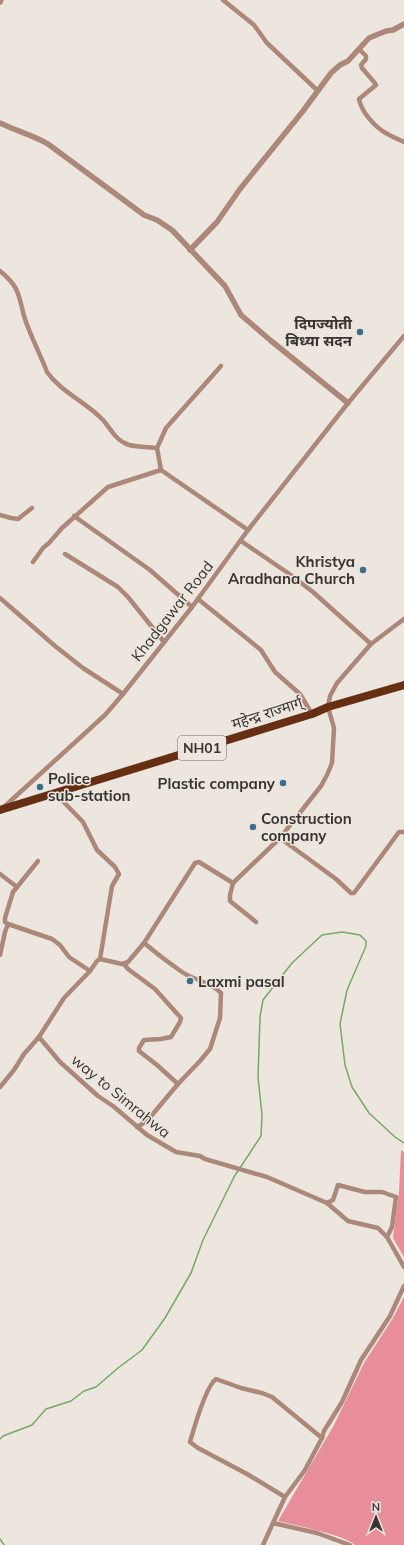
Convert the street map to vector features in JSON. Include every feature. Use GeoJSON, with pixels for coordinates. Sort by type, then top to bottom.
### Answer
{"type":"FeatureCollection","features":[{"type":"Feature","properties":{"kind":"highway","name":"महेन्द्र राज्मार्ग्"},"geometry":{"type":"LineString","coordinates":[[1,810],[312,714],[328,707],[404,685]]}},
{"type":"Feature","properties":{"kind":"street"},"geometry":{"type":"LineString","coordinates":[[223,0],[254,25],[267,43],[318,91]]}},
{"type":"Feature","properties":{"kind":"street"},"geometry":{"type":"LineString","coordinates":[[190,250],[217,222],[240,189],[331,73],[340,65],[348,61],[369,38],[393,30],[404,24]]}},
{"type":"Feature","properties":{"kind":"street"},"geometry":{"type":"LineString","coordinates":[[359,49],[366,56],[366,59],[361,65],[362,68],[376,86],[359,99],[360,105],[374,125],[380,130],[404,142]]}},
{"type":"Feature","properties":{"kind":"street"},"geometry":{"type":"LineString","coordinates":[[0,123],[48,144],[144,215],[157,220],[172,230],[225,286],[242,314],[270,340],[348,403]]}},
{"type":"Feature","properties":{"kind":"street"},"geometry":{"type":"LineString","coordinates":[[0,271],[16,288],[20,297],[25,319],[47,372],[52,378],[60,387],[103,420],[115,437],[129,445],[157,448]]}},
{"type":"Feature","properties":{"kind":"street","name":"Khadgawar Road"},"geometry":{"type":"LineString","coordinates":[[1,810],[105,715],[123,694],[192,607],[248,530],[348,403],[404,336]]}},
{"type":"Feature","properties":{"kind":"street"},"geometry":{"type":"LineString","coordinates":[[221,366],[166,428],[157,448],[161,470],[248,530]]}},
{"type":"Feature","properties":{"kind":"street"},"geometry":{"type":"LineString","coordinates":[[33,562],[43,548],[49,544],[74,516],[108,487],[161,470]]}},
{"type":"Feature","properties":{"kind":"street"},"geometry":{"type":"LineString","coordinates":[[0,515],[18,519],[32,508]]}},
{"type":"Feature","properties":{"kind":"street"},"geometry":{"type":"LineString","coordinates":[[74,516],[150,570],[192,607]]}},
{"type":"Feature","properties":{"kind":"street"},"geometry":{"type":"LineString","coordinates":[[241,541],[301,582],[371,644]]}},
{"type":"Feature","properties":{"kind":"street"},"geometry":{"type":"LineString","coordinates":[[65,554],[118,587],[128,597],[164,642]]}},
{"type":"Feature","properties":{"kind":"street"},"geometry":{"type":"LineString","coordinates":[[0,598],[55,646],[83,668],[123,694]]}},
{"type":"Feature","properties":{"kind":"street"},"geometry":{"type":"LineString","coordinates":[[198,599],[261,650],[275,672],[300,694],[312,714]]}},
{"type":"Feature","properties":{"kind":"street"},"geometry":{"type":"LineString","coordinates":[[256,922],[230,900],[233,883],[280,838],[321,786],[332,763],[334,728],[328,707],[330,696],[337,683],[371,644],[404,619]]}},
{"type":"Feature","properties":{"kind":"street"},"geometry":{"type":"LineString","coordinates":[[0,1087],[14,1070],[24,1054],[39,1037],[64,998],[100,959],[112,886],[119,874],[115,867],[97,850],[83,822],[55,793]]}},
{"type":"Feature","properties":{"kind":"street"},"geometry":{"type":"LineString","coordinates":[[280,838],[336,879],[351,893],[354,893],[399,832],[404,832]]}},
{"type":"Feature","properties":{"kind":"street"},"geometry":{"type":"LineString","coordinates":[[38,861],[13,892],[5,922],[52,938],[60,945],[69,957],[90,971]]}},
{"type":"Feature","properties":{"kind":"street"},"geometry":{"type":"LineString","coordinates":[[124,964],[128,962],[144,943],[195,863],[199,862],[233,883]]}},
{"type":"Feature","properties":{"kind":"street"},"geometry":{"type":"LineString","coordinates":[[0,874],[17,887]]}},
{"type":"Feature","properties":{"kind":"street"},"geometry":{"type":"LineString","coordinates":[[0,955],[8,924]]}},
{"type":"Feature","properties":{"kind":"street"},"geometry":{"type":"LineString","coordinates":[[138,1127],[147,1121],[210,1049],[220,1018],[220,993],[216,988],[182,972],[144,943]]}},
{"type":"Feature","properties":{"kind":"street"},"geometry":{"type":"LineString","coordinates":[[100,959],[124,964],[128,969],[154,989],[181,1018],[171,1037],[144,1040],[139,1048],[139,1051],[178,1084]]}},
{"type":"Feature","properties":{"kind":"street","name":"way to Simrahwa"},"geometry":{"type":"LineString","coordinates":[[39,1037],[60,1062],[74,1075],[152,1139],[176,1152],[200,1156],[205,1159],[267,1178],[327,1203],[348,1221],[378,1228],[387,1237]]}},
{"type":"Feature","properties":{"kind":"street"},"geometry":{"type":"LineString","coordinates":[[327,1203],[333,1200],[338,1185],[365,1192],[382,1192],[396,1197],[392,1228],[387,1237],[404,1267]]}},
{"type":"Feature","properties":{"kind":"street"},"geometry":{"type":"LineString","coordinates":[[264,1545],[285,1498],[305,1470],[322,1438],[324,1431],[342,1402],[361,1360],[390,1316],[404,1286]]}},
{"type":"Feature","properties":{"kind":"street"},"geometry":{"type":"LineString","coordinates":[[285,1498],[190,1442],[195,1422],[213,1381],[216,1379],[272,1397],[322,1438]]}},
{"type":"Feature","properties":{"kind":"street"},"geometry":{"type":"LineString","coordinates":[[273,1523],[317,1533],[350,1545]]}},
{"type":"Feature","properties":{"kind":"shaded area"},"geometry":{"type":"Polygon","coordinates":[[[401,1150],[404,1152],[404,1257],[393,1238],[399,1192],[401,1150]]]}},
{"type":"Feature","properties":{"kind":"shaded area"},"geometry":{"type":"Polygon","coordinates":[[[404,1297],[404,1545],[355,1545],[349,1541],[330,1534],[278,1521],[334,1425],[364,1363],[393,1318],[404,1297]]]}},
{"type":"Feature","properties":{"kind":"waterway"},"geometry":{"type":"LineString","coordinates":[[0,1439],[3,1436],[32,1425],[46,1409],[71,1401],[84,1391],[96,1387],[142,1350],[165,1318],[191,1273],[203,1240],[234,1177],[261,1136],[262,1115],[258,1077],[260,1017],[263,1000],[292,963],[322,935],[342,932],[360,935],[366,941],[366,946],[347,990],[340,1024],[345,1065],[352,1087],[369,1113],[395,1137],[404,1143]]}},
{"type":"Feature","properties":{"kind":"waterway"},"geometry":{"type":"LineString","coordinates":[[0,1539],[4,1545]]}},
{"type":"Feature","properties":{"kind":"place","name":"दिपज्योती बिध्या सदन"},"geometry":{"type":"Point","coordinates":[360,332]}},
{"type":"Feature","properties":{"kind":"place","name":"Khristya Aradhana Church"},"geometry":{"type":"Point","coordinates":[363,570]}},
{"type":"Feature","properties":{"kind":"place","name":"Plastic company"},"geometry":{"type":"Point","coordinates":[283,783]}},
{"type":"Feature","properties":{"kind":"place","name":"Police sub-station"},"geometry":{"type":"Point","coordinates":[40,787]}},
{"type":"Feature","properties":{"kind":"place","name":"Construction company"},"geometry":{"type":"Point","coordinates":[253,827]}},
{"type":"Feature","properties":{"kind":"place","name":"Laxmi pasal"},"geometry":{"type":"Point","coordinates":[190,981]}}]}
